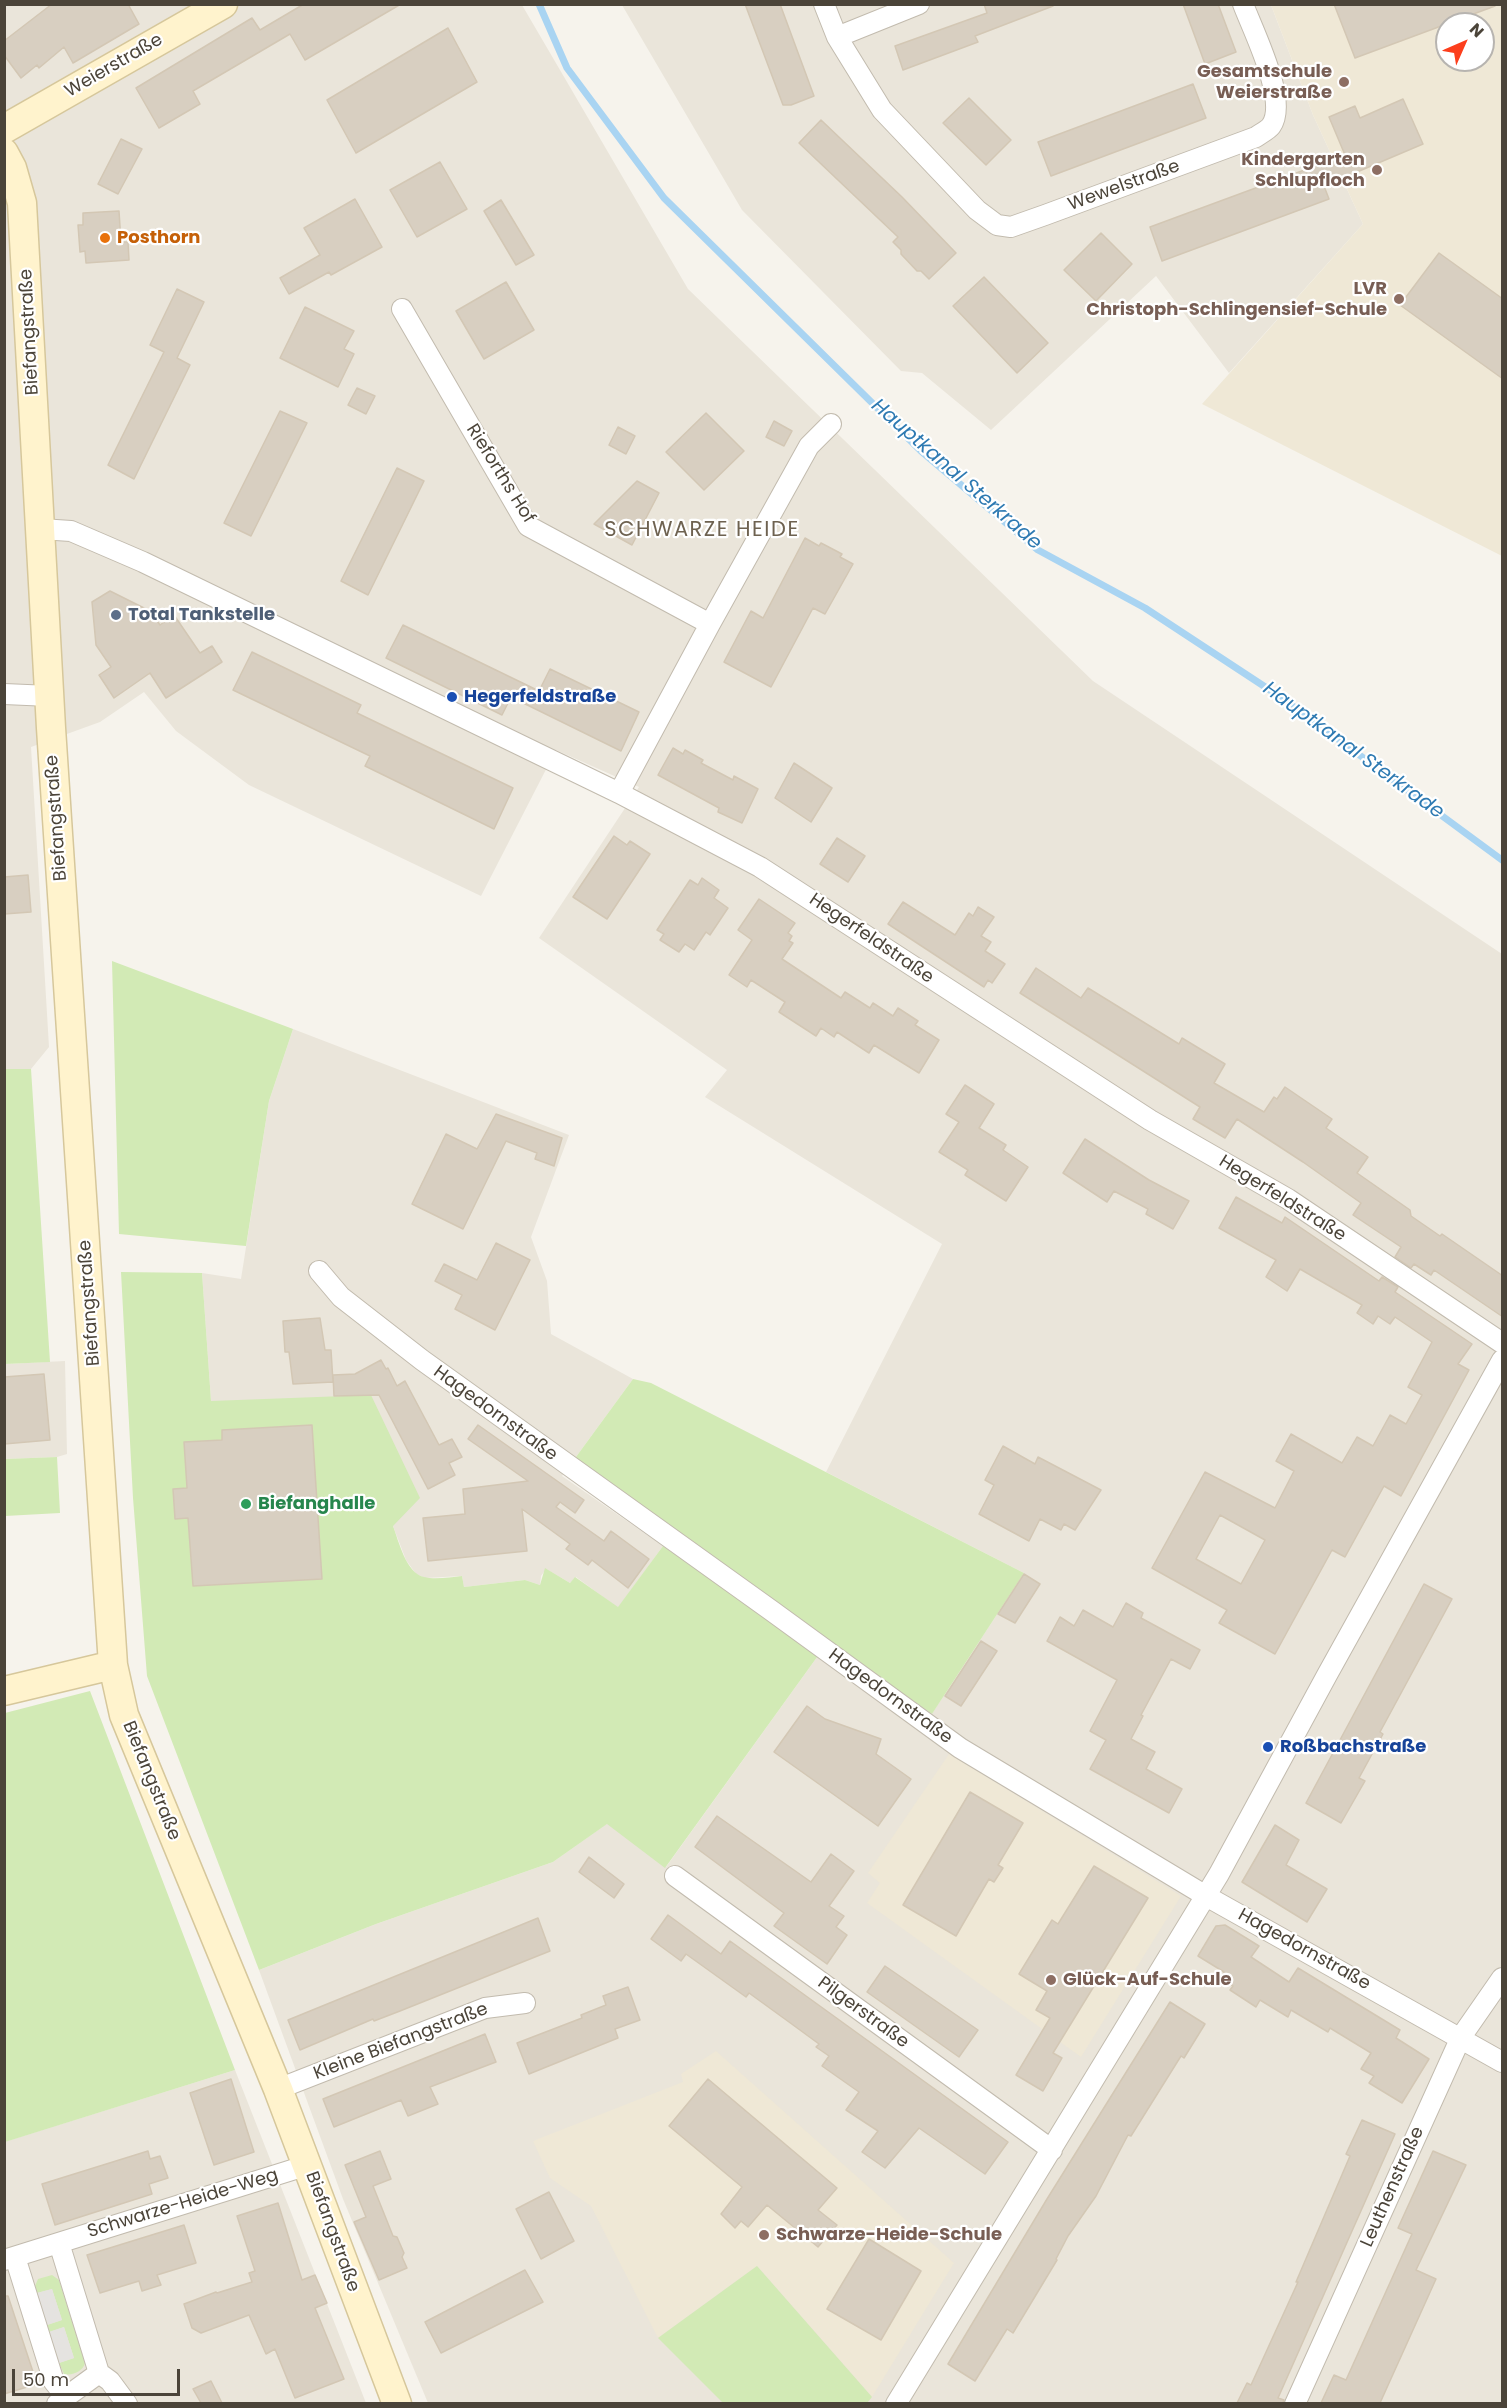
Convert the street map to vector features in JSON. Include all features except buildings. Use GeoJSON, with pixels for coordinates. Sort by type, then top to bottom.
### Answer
{"type":"FeatureCollection","features":[{"type":"Feature","properties":{"kind":"main road","name":"Weierstraße"},"geometry":{"type":"LineString","coordinates":[[4,129],[223,4]]}},
{"type":"Feature","properties":{"kind":"main road","name":"Biefangstraße"},"geometry":{"type":"LineString","coordinates":[[4,153],[12,168],[22,203],[50,696],[112,1665],[124,1715],[278,2089],[397,2403]]}},
{"type":"Feature","properties":{"kind":"main road"},"geometry":{"type":"LineString","coordinates":[[4,1691],[112,1665]]}},
{"type":"Feature","properties":{"kind":"street","name":"Wewelstraße"},"geometry":{"type":"LineString","coordinates":[[824,4],[837,37],[882,110],[976,210],[997,225],[1011,227],[1256,137],[1272,125],[1276,107],[1275,90],[1243,4]]}},
{"type":"Feature","properties":{"kind":"street"},"geometry":{"type":"LineString","coordinates":[[837,37],[919,4]]}},
{"type":"Feature","properties":{"kind":"street","name":"Rieforths Hof"},"geometry":{"type":"LineString","coordinates":[[402,309],[528,526],[710,624]]}},
{"type":"Feature","properties":{"kind":"street"},"geometry":{"type":"LineString","coordinates":[[619,793],[809,446],[831,424]]}},
{"type":"Feature","properties":{"kind":"street","name":"Hegerfeldstraße"},"geometry":{"type":"LineString","coordinates":[[41,529],[71,531],[143,562],[619,793],[773,874],[1150,1120],[1288,1199],[1503,1343]]}},
{"type":"Feature","properties":{"kind":"street"},"geometry":{"type":"LineString","coordinates":[[4,694],[50,696]]}},
{"type":"Feature","properties":{"kind":"street","name":"Hagedornstraße"},"geometry":{"type":"LineString","coordinates":[[320,1271],[341,1297],[422,1360],[781,1617],[960,1749],[1206,1896],[1503,2062]]}},
{"type":"Feature","properties":{"kind":"street"},"geometry":{"type":"LineString","coordinates":[[896,2403],[1206,1896],[1503,1360]]}},
{"type":"Feature","properties":{"kind":"street","name":"Pilgerstraße"},"geometry":{"type":"LineString","coordinates":[[675,1876],[1052,2150]]}},
{"type":"Feature","properties":{"kind":"street","name":"Leuthenstraße"},"geometry":{"type":"LineString","coordinates":[[1294,2403],[1461,2037],[1503,1978]]}},
{"type":"Feature","properties":{"kind":"street","name":"Kleine Biefangstraße"},"geometry":{"type":"LineString","coordinates":[[278,2089],[485,2008],[525,2003]]}},
{"type":"Feature","properties":{"kind":"street","name":"Schwarze-Heide-Weg"},"geometry":{"type":"LineString","coordinates":[[99,2373],[61,2400],[10,2259],[308,2165]]}},
{"type":"Feature","properties":{"kind":"street"},"geometry":{"type":"LineString","coordinates":[[59,2243],[99,2373],[110,2381],[127,2403]]}},
{"type":"Feature","properties":{"kind":"shaded area"},"geometry":{"type":"Polygon","coordinates":[[[4,5],[522,5],[688,289],[1093,681],[1502,954],[1502,2403],[428,2403],[343,2199],[259,1970],[376,1924],[553,1862],[608,1823],[666,1867],[820,1653],[922,1729],[1024,1573],[826,1472],[942,1244],[705,1097],[727,1070],[539,938],[639,787],[556,750],[481,896],[249,785],[176,731],[144,692],[100,722],[31,747],[49,1047],[31,1069],[5,1069],[4,5]]]}},
{"type":"Feature","properties":{"kind":"shaded area"},"geometry":{"type":"Polygon","coordinates":[[[622,5],[1271,5],[1313,115],[1363,224],[1229,373],[1156,276],[991,430],[922,373],[901,371],[742,210],[622,5]]]}},
{"type":"Feature","properties":{"kind":"shaded area","name":"LVR Christoph-Schlingensief-Schule"},"geometry":{"type":"Polygon","coordinates":[[[1271,5],[1502,5],[1502,556],[1202,404],[1363,224],[1313,115],[1271,5]]]}},
{"type":"Feature","properties":{"kind":"shaded area"},"geometry":{"type":"Polygon","coordinates":[[[293,1029],[569,1135],[531,1237],[547,1281],[551,1334],[633,1379],[562,1476],[663,1546],[618,1608],[576,1577],[570,1583],[546,1569],[541,1576],[540,1585],[525,1580],[464,1587],[462,1576],[425,1578],[416,1574],[406,1560],[393,1526],[211,1401],[202,1273],[241,1279],[269,1101],[293,1029]]]}},
{"type":"Feature","properties":{"kind":"shaded area"},"geometry":{"type":"Polygon","coordinates":[[[65,1361],[67,1454],[57,1457],[5,1459],[5,1364],[65,1361]]]}},
{"type":"Feature","properties":{"kind":"shaded area","name":"Glück-Auf-Schule"},"geometry":{"type":"Polygon","coordinates":[[[949,1754],[1181,1896],[1081,2057],[867,1903],[880,1883],[868,1873],[949,1754]]]}},
{"type":"Feature","properties":{"kind":"shaded area","name":"Schwarze-Heide-Schule"},"geometry":{"type":"Polygon","coordinates":[[[716,2051],[954,2263],[872,2397],[757,2266],[658,2338],[591,2206],[550,2178],[533,2141],[683,2082],[681,2074],[716,2051]]]}},
{"type":"Feature","properties":{"kind":"shaded area"},"geometry":{"type":"Polygon","coordinates":[[[235,2070],[366,2403],[5,2403],[4,2142],[235,2070]]]}},
{"type":"Feature","properties":{"kind":"shaded area"},"geometry":{"type":"Polygon","coordinates":[[[52,2289],[62,2320],[47,2325],[37,2293],[52,2289]]]}},
{"type":"Feature","properties":{"kind":"shaded area"},"geometry":{"type":"Polygon","coordinates":[[[64,2327],[74,2358],[59,2363],[49,2332],[64,2327]]]}},
{"type":"Feature","properties":{"kind":"green space"},"geometry":{"type":"Polygon","coordinates":[[[112,961],[293,1029],[269,1101],[246,1246],[119,1234],[112,961]]]}},
{"type":"Feature","properties":{"kind":"green space"},"geometry":{"type":"Polygon","coordinates":[[[5,1069],[31,1069],[50,1362],[5,1364],[5,1069]]]}},
{"type":"Feature","properties":{"kind":"green space"},"geometry":{"type":"Polygon","coordinates":[[[121,1272],[202,1273],[211,1401],[371,1395],[420,1498],[393,1526],[404,1556],[412,1570],[418,1574],[433,1578],[462,1576],[464,1587],[525,1580],[540,1585],[545,1568],[570,1583],[575,1577],[618,1607],[663,1546],[820,1653],[665,1868],[607,1824],[553,1862],[376,1924],[259,1970],[147,1676],[133,1498],[121,1272]]]}},
{"type":"Feature","properties":{"kind":"green space"},"geometry":{"type":"Polygon","coordinates":[[[633,1379],[651,1383],[1024,1573],[932,1714],[573,1461],[633,1379]]]}},
{"type":"Feature","properties":{"kind":"green space"},"geometry":{"type":"Polygon","coordinates":[[[57,1457],[60,1513],[5,1516],[5,1459],[57,1457]]]}},
{"type":"Feature","properties":{"kind":"green space"},"geometry":{"type":"Polygon","coordinates":[[[90,1691],[235,2070],[5,2142],[5,1713],[90,1691]]]}},
{"type":"Feature","properties":{"kind":"green space"},"geometry":{"type":"Polygon","coordinates":[[[757,2266],[872,2397],[867,2403],[723,2403],[658,2338],[757,2266]]]}},
{"type":"Feature","properties":{"kind":"green space"},"geometry":{"type":"Polygon","coordinates":[[[52,2275],[59,2280],[85,2363],[80,2371],[74,2374],[64,2374],[59,2363],[74,2358],[64,2327],[49,2332],[47,2325],[62,2320],[52,2289],[37,2293],[35,2286],[38,2279],[52,2275]]]}},
{"type":"Feature","properties":{"kind":"waterway","name":"Hauptkanal Sterkrade"},"geometry":{"type":"LineString","coordinates":[[539,4],[567,68],[664,198],[921,451],[1038,550],[1145,608],[1282,698],[1502,860]]}},
{"type":"Feature","properties":{"kind":"place","name":"Gesamtschule Weierstraße"},"geometry":{"type":"Point","coordinates":[1344,82]}},
{"type":"Feature","properties":{"kind":"place","name":"Kindergarten Schlupfloch"},"geometry":{"type":"Point","coordinates":[1377,170]}},
{"type":"Feature","properties":{"kind":"place","name":"Posthorn"},"geometry":{"type":"Point","coordinates":[105,238]}},
{"type":"Feature","properties":{"kind":"place","name":"LVR Christoph-Schlingensief-Schule"},"geometry":{"type":"Point","coordinates":[1399,299]}},
{"type":"Feature","properties":{"kind":"place","name":"Total Tankstelle"},"geometry":{"type":"Point","coordinates":[116,615]}},
{"type":"Feature","properties":{"kind":"place","name":"Hegerfeldstraße"},"geometry":{"type":"Point","coordinates":[452,697]}},
{"type":"Feature","properties":{"kind":"place","name":"Biefanghalle"},"geometry":{"type":"Point","coordinates":[246,1504]}},
{"type":"Feature","properties":{"kind":"place","name":"Roßbachstraße"},"geometry":{"type":"Point","coordinates":[1268,1747]}},
{"type":"Feature","properties":{"kind":"place","name":"Glück-Auf-Schule"},"geometry":{"type":"Point","coordinates":[1051,1980]}},
{"type":"Feature","properties":{"kind":"place","name":"Schwarze-Heide-Schule"},"geometry":{"type":"Point","coordinates":[764,2235]}},
{"type":"Feature","properties":{"kind":"district","name":"SCHWARZE HEIDE"},"geometry":{"type":"Point","coordinates":[702,531]}}]}
